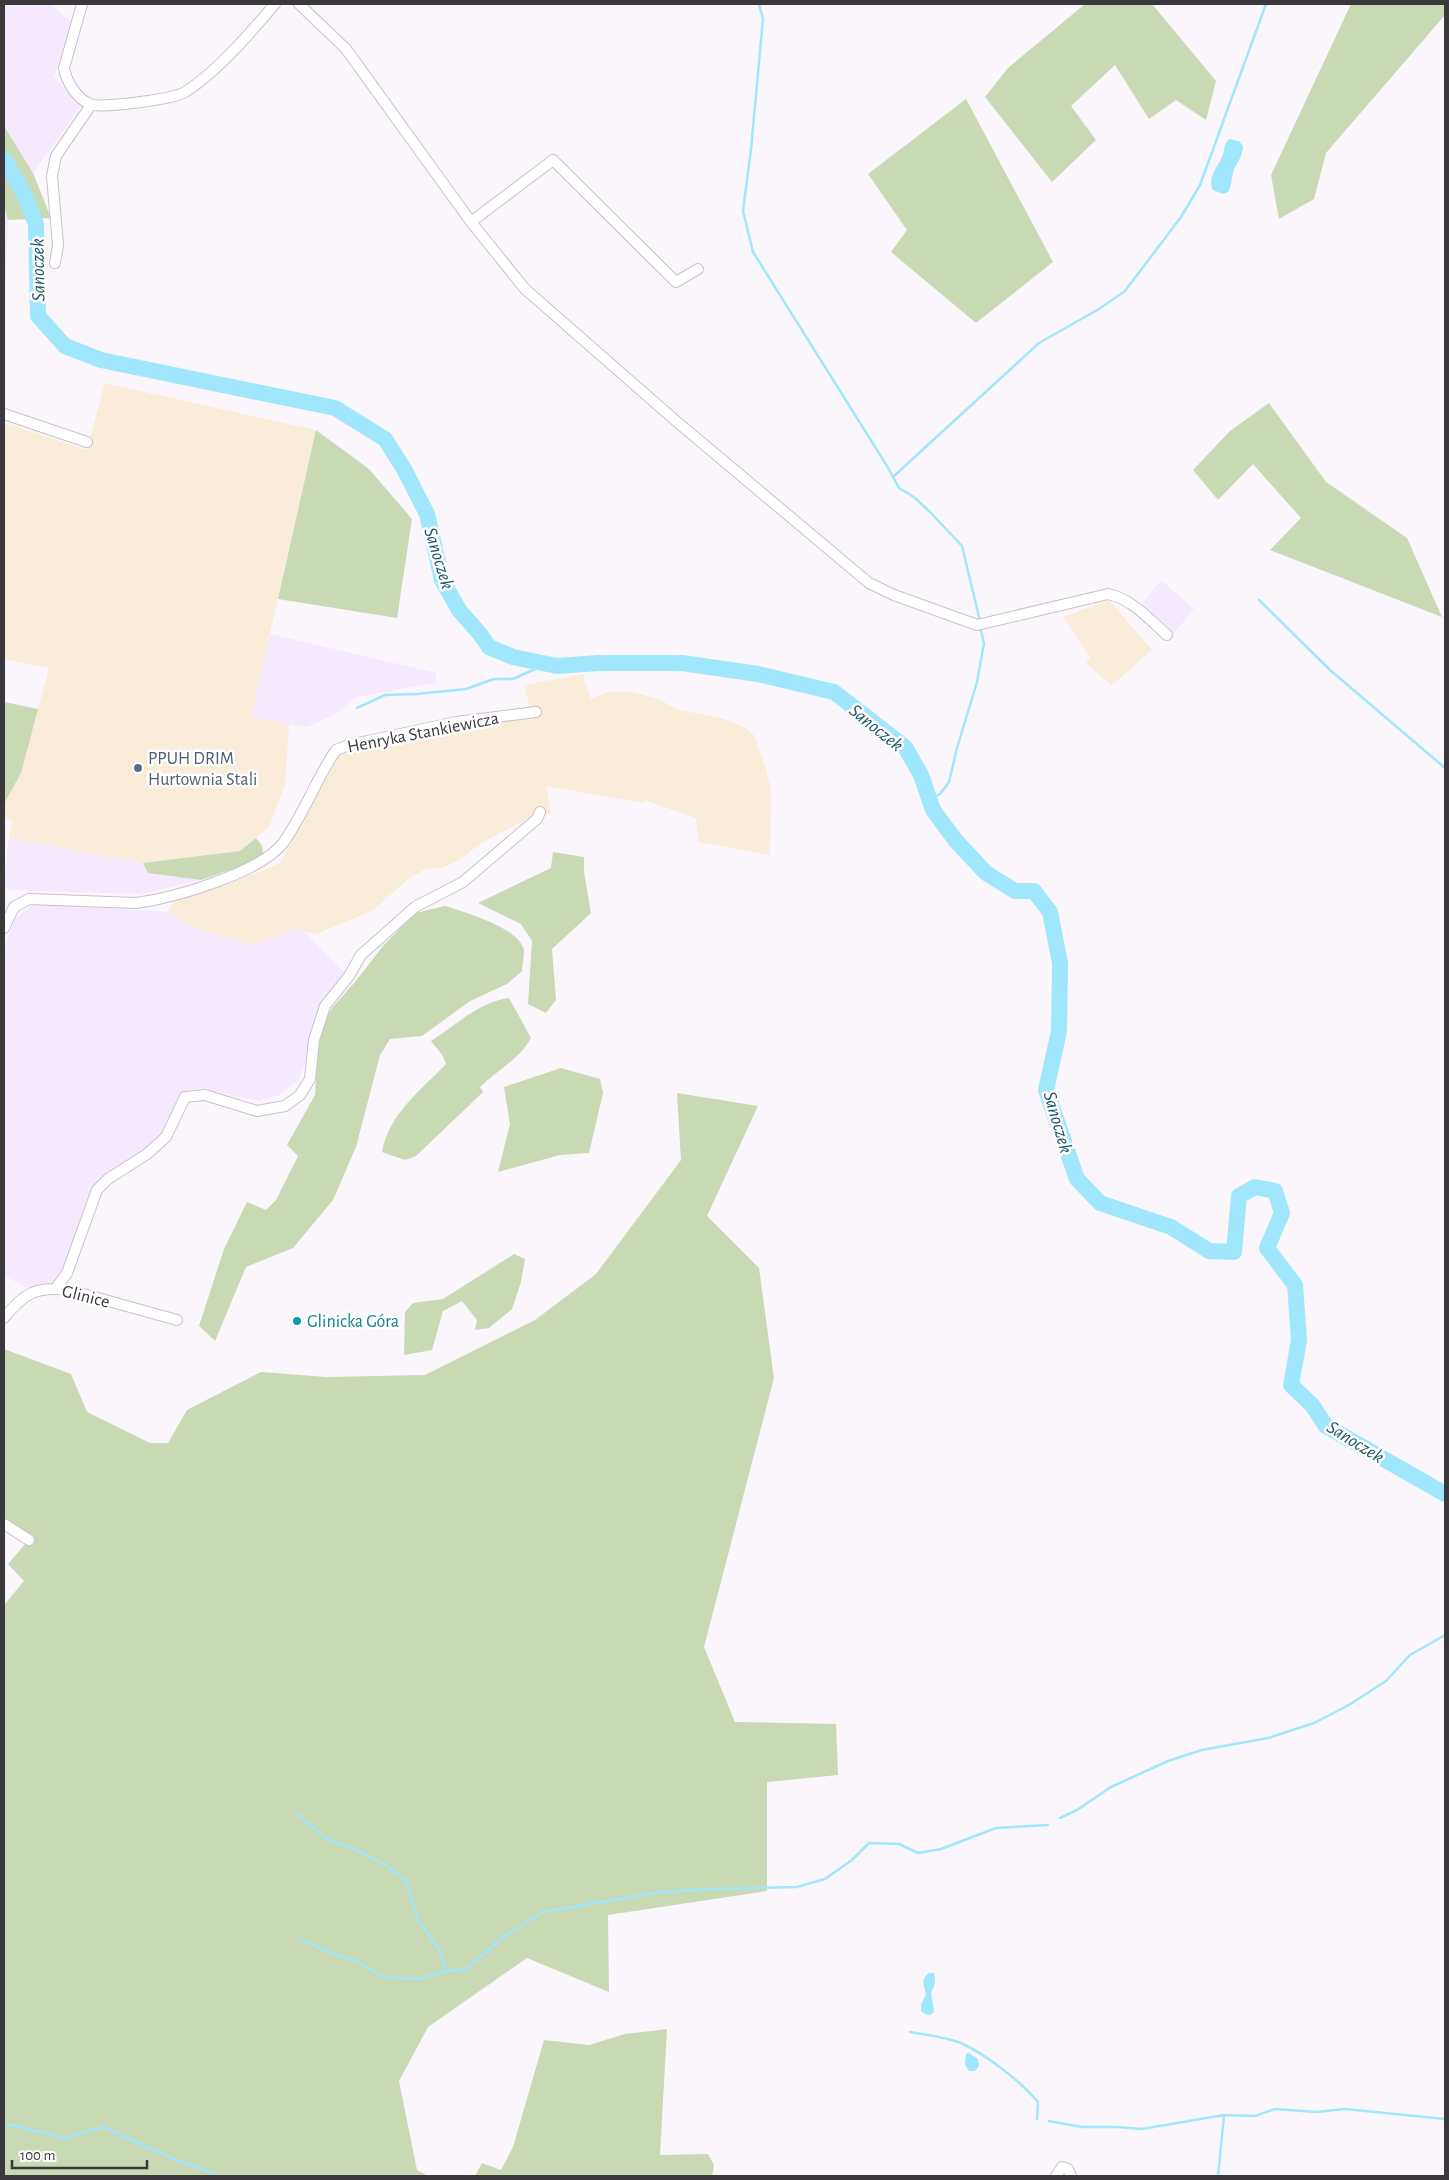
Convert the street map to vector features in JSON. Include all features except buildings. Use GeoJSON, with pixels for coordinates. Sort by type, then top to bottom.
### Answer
{"type":"FeatureCollection","features":[{"type":"Feature","properties":{"kind":"street"},"geometry":{"type":"LineString","coordinates":[[82,4],[64,68],[65,77],[76,92],[81,98],[92,105],[166,99],[183,93],[203,79],[275,4]]}},
{"type":"Feature","properties":{"kind":"street"},"geometry":{"type":"LineString","coordinates":[[299,4],[346,49],[471,222],[525,289],[557,319],[844,562],[878,588],[977,625],[1108,594],[1131,603],[1167,635]]}},
{"type":"Feature","properties":{"kind":"street"},"geometry":{"type":"LineString","coordinates":[[55,263],[58,245],[52,176],[56,156],[92,105]]}},
{"type":"Feature","properties":{"kind":"street"},"geometry":{"type":"LineString","coordinates":[[471,222],[553,160],[676,282],[698,269]]}},
{"type":"Feature","properties":{"kind":"street"},"geometry":{"type":"LineString","coordinates":[[4,414],[87,442]]}},
{"type":"Feature","properties":{"kind":"street","name":"Henryka Stankiewicza"},"geometry":{"type":"LineString","coordinates":[[4,928],[14,907],[29,899],[136,903],[152,901],[195,889],[266,860],[282,844],[336,750],[349,745],[456,722],[536,712]]}},
{"type":"Feature","properties":{"kind":"street"},"geometry":{"type":"LineString","coordinates":[[56,1288],[67,1272],[98,1190],[115,1173],[147,1154],[166,1138],[185,1097],[205,1095],[257,1111],[285,1106],[300,1095],[310,1079],[314,1040],[325,1006],[349,976],[361,955],[416,907],[463,882],[536,819],[540,812]]}},
{"type":"Feature","properties":{"kind":"street","name":"Glinice"},"geometry":{"type":"LineString","coordinates":[[4,1318],[22,1297],[36,1291],[56,1288],[177,1320]]}},
{"type":"Feature","properties":{"kind":"street"},"geometry":{"type":"LineString","coordinates":[[4,1524],[30,1540]]}},
{"type":"Feature","properties":{"kind":"street"},"geometry":{"type":"LineString","coordinates":[[1056,2176],[1062,2167],[1068,2169],[1071,2176]]}},
{"type":"Feature","properties":{"kind":"shaded area"},"geometry":{"type":"Polygon","coordinates":[[[4,4],[51,4],[72,23],[54,77],[81,106],[33,173],[4,126],[4,4]]]}},
{"type":"Feature","properties":{"kind":"shaded area"},"geometry":{"type":"Polygon","coordinates":[[[4,206],[8,220],[4,332],[4,206]]]}},
{"type":"Feature","properties":{"kind":"shaded area"},"geometry":{"type":"Polygon","coordinates":[[[105,383],[316,430],[251,717],[289,724],[285,784],[269,827],[240,851],[143,863],[9,838],[13,821],[4,818],[4,804],[21,773],[49,668],[4,659],[4,423],[87,450],[105,383]]]}},
{"type":"Feature","properties":{"kind":"shaded area"},"geometry":{"type":"Polygon","coordinates":[[[1161,580],[1194,609],[1174,633],[1141,605],[1161,580]]]}},
{"type":"Feature","properties":{"kind":"shaded area"},"geometry":{"type":"Polygon","coordinates":[[[1109,600],[1152,650],[1112,685],[1086,664],[1090,657],[1063,617],[1109,600]]]}},
{"type":"Feature","properties":{"kind":"shaded area"},"geometry":{"type":"Polygon","coordinates":[[[270,634],[436,673],[435,683],[356,697],[336,714],[307,727],[251,718],[270,634]]]}},
{"type":"Feature","properties":{"kind":"shaded area"},"geometry":{"type":"Polygon","coordinates":[[[583,674],[591,699],[608,692],[632,692],[658,699],[679,710],[722,718],[742,726],[754,735],[771,790],[770,855],[699,842],[696,818],[644,800],[643,803],[546,786],[551,813],[535,815],[483,842],[459,860],[442,868],[425,869],[407,880],[372,911],[316,934],[294,930],[252,945],[192,927],[168,912],[177,897],[222,886],[279,864],[340,754],[442,729],[525,717],[533,721],[524,685],[583,674]]]}},
{"type":"Feature","properties":{"kind":"shaded area"},"geometry":{"type":"Polygon","coordinates":[[[9,838],[143,863],[148,873],[201,880],[141,894],[7,890],[4,883],[9,838]]]}},
{"type":"Feature","properties":{"kind":"shaded area"},"geometry":{"type":"Polygon","coordinates":[[[36,903],[168,912],[192,927],[252,945],[294,929],[304,932],[344,972],[325,997],[314,1019],[306,1062],[298,1081],[277,1096],[260,1101],[198,1088],[182,1092],[161,1137],[102,1178],[89,1198],[66,1265],[55,1281],[29,1288],[4,1276],[4,951],[13,920],[36,903]]]}},
{"type":"Feature","properties":{"kind":"green space"},"geometry":{"type":"Polygon","coordinates":[[[1085,4],[1152,4],[1216,81],[1206,120],[1176,100],[1149,119],[1115,65],[1071,106],[1096,140],[1052,182],[985,97],[1008,68],[1085,4]]]}},
{"type":"Feature","properties":{"kind":"green space"},"geometry":{"type":"Polygon","coordinates":[[[1351,4],[1445,4],[1445,15],[1326,153],[1314,199],[1279,219],[1271,175],[1351,4]]]}},
{"type":"Feature","properties":{"kind":"green space"},"geometry":{"type":"Polygon","coordinates":[[[966,99],[1053,262],[976,323],[891,252],[907,230],[868,174],[966,99]]]}},
{"type":"Feature","properties":{"kind":"green space"},"geometry":{"type":"Polygon","coordinates":[[[4,126],[33,173],[51,218],[8,220],[4,206],[4,126]]]}},
{"type":"Feature","properties":{"kind":"green space"},"geometry":{"type":"Polygon","coordinates":[[[1269,403],[1326,482],[1407,538],[1442,617],[1270,550],[1301,518],[1253,464],[1218,500],[1193,470],[1230,431],[1269,403]]]}},
{"type":"Feature","properties":{"kind":"green space"},"geometry":{"type":"Polygon","coordinates":[[[316,430],[369,469],[412,519],[397,618],[278,599],[316,430]]]}},
{"type":"Feature","properties":{"kind":"green space"},"geometry":{"type":"Polygon","coordinates":[[[4,702],[38,709],[21,773],[4,804],[4,702]]]}},
{"type":"Feature","properties":{"kind":"green space"},"geometry":{"type":"Polygon","coordinates":[[[256,838],[262,846],[263,854],[257,861],[201,880],[148,873],[143,863],[240,851],[256,838]]]}},
{"type":"Feature","properties":{"kind":"green space"},"geometry":{"type":"Polygon","coordinates":[[[553,852],[584,857],[584,872],[591,913],[552,949],[556,1000],[546,1013],[528,1004],[532,941],[521,924],[478,903],[551,868],[553,852]]]}},
{"type":"Feature","properties":{"kind":"green space"},"geometry":{"type":"Polygon","coordinates":[[[445,906],[490,922],[513,935],[521,943],[524,951],[522,971],[507,984],[470,1001],[422,1036],[390,1039],[380,1055],[356,1147],[333,1200],[293,1248],[246,1267],[215,1341],[199,1326],[224,1249],[247,1202],[266,1210],[276,1200],[298,1156],[287,1145],[315,1095],[319,1033],[332,1008],[383,946],[415,913],[445,906]]]}},
{"type":"Feature","properties":{"kind":"green space"},"geometry":{"type":"Polygon","coordinates":[[[509,998],[531,1038],[526,1046],[480,1087],[483,1092],[416,1156],[405,1160],[382,1152],[391,1126],[398,1115],[446,1064],[443,1056],[431,1041],[478,1009],[498,1000],[509,998]]]}},
{"type":"Feature","properties":{"kind":"green space"},"geometry":{"type":"Polygon","coordinates":[[[561,1068],[600,1079],[603,1093],[589,1153],[560,1155],[498,1172],[510,1124],[504,1087],[561,1068]]]}},
{"type":"Feature","properties":{"kind":"green space"},"geometry":{"type":"Polygon","coordinates":[[[677,1093],[758,1106],[707,1216],[759,1268],[774,1378],[704,1647],[735,1722],[836,1724],[838,1775],[767,1782],[767,1891],[608,1915],[609,1992],[527,1958],[428,2027],[399,2081],[417,2170],[428,2176],[4,2176],[4,1605],[24,1581],[8,1564],[27,1542],[4,1522],[4,1349],[71,1374],[87,1412],[150,1443],[168,1443],[187,1410],[261,1372],[326,1377],[425,1375],[535,1320],[596,1274],[681,1160],[677,1093]]]}},
{"type":"Feature","properties":{"kind":"green space"},"geometry":{"type":"Polygon","coordinates":[[[514,1254],[525,1259],[521,1282],[512,1309],[489,1328],[475,1330],[477,1320],[462,1301],[443,1311],[432,1350],[404,1355],[405,1312],[413,1303],[443,1299],[514,1254]]]}},
{"type":"Feature","properties":{"kind":"green space"},"geometry":{"type":"Polygon","coordinates":[[[667,2029],[660,2155],[708,2154],[714,2165],[712,2176],[475,2176],[482,2163],[501,2170],[513,2147],[544,2040],[589,2045],[625,2034],[667,2029]]]}},
{"type":"Feature","properties":{"kind":"water"},"geometry":{"type":"Polygon","coordinates":[[[1229,139],[1239,141],[1243,146],[1228,192],[1223,194],[1213,190],[1211,181],[1229,139]]]}},
{"type":"Feature","properties":{"kind":"water"},"geometry":{"type":"Polygon","coordinates":[[[929,1973],[934,1973],[935,1978],[931,1992],[934,2012],[930,2015],[921,2011],[921,2005],[926,1994],[924,1980],[929,1973]]]}},
{"type":"Feature","properties":{"kind":"water"},"geometry":{"type":"Polygon","coordinates":[[[969,2053],[978,2059],[979,2066],[975,2071],[969,2071],[965,2065],[966,2054],[969,2053]]]}},
{"type":"Feature","properties":{"kind":"waterway"},"geometry":{"type":"LineString","coordinates":[[759,4],[763,19],[751,149],[743,211],[753,252],[899,488],[914,497],[962,546],[980,621]]}},
{"type":"Feature","properties":{"kind":"waterway"},"geometry":{"type":"LineString","coordinates":[[894,476],[1039,343],[1099,309],[1125,291],[1181,217],[1200,185],[1266,4]]}},
{"type":"Feature","properties":{"kind":"waterway","name":"Sanoczek"},"geometry":{"type":"LineString","coordinates":[[4,159],[24,194],[36,224],[38,316],[65,346],[101,360],[335,408],[385,439],[404,469],[427,514],[442,580],[459,610],[489,647],[513,657],[557,666],[598,663],[682,663],[758,674],[834,692],[905,747],[921,775],[933,810],[956,841],[986,873],[1015,891],[1034,891],[1050,912],[1060,963],[1059,1031],[1046,1090],[1077,1179],[1100,1203],[1171,1227],[1209,1251],[1234,1252],[1239,1196],[1255,1187],[1275,1191],[1282,1213],[1267,1248],[1295,1285],[1299,1340],[1291,1385],[1312,1405],[1326,1426],[1445,1494]]}},
{"type":"Feature","properties":{"kind":"waterway"},"geometry":{"type":"LineString","coordinates":[[1259,600],[1330,670],[1445,768]]}},
{"type":"Feature","properties":{"kind":"waterway"},"geometry":{"type":"LineString","coordinates":[[929,800],[940,794],[949,782],[977,682],[984,643],[980,627]]}},
{"type":"Feature","properties":{"kind":"waterway"},"geometry":{"type":"LineString","coordinates":[[357,708],[385,695],[466,689],[494,679],[513,679],[535,669],[540,663]]}},
{"type":"Feature","properties":{"kind":"waterway"},"geometry":{"type":"LineString","coordinates":[[1060,1818],[1077,1810],[1111,1787],[1168,1761],[1202,1750],[1268,1738],[1314,1723],[1349,1705],[1386,1681],[1410,1655],[1445,1635]]}},
{"type":"Feature","properties":{"kind":"waterway"},"geometry":{"type":"LineString","coordinates":[[296,1813],[325,1838],[361,1852],[386,1865],[406,1881],[418,1920],[437,1946],[447,1970]]}},
{"type":"Feature","properties":{"kind":"waterway"},"geometry":{"type":"LineString","coordinates":[[300,1940],[360,1963],[383,1977],[418,1979],[441,1972],[466,1969],[507,1934],[543,1912],[654,1893],[708,1889],[797,1887],[825,1879],[852,1860],[869,1843],[899,1844],[918,1853],[941,1849],[996,1828],[1048,1825]]}},
{"type":"Feature","properties":{"kind":"waterway"},"geometry":{"type":"LineString","coordinates":[[910,2032],[937,2036],[963,2044],[993,2062],[1038,2102],[1037,2119]]}},
{"type":"Feature","properties":{"kind":"waterway"},"geometry":{"type":"LineString","coordinates":[[1049,2121],[1082,2127],[1142,2129],[1224,2115],[1255,2116],[1275,2109],[1316,2112],[1345,2109],[1445,2119]]}},
{"type":"Feature","properties":{"kind":"waterway"},"geometry":{"type":"LineString","coordinates":[[1218,2176],[1224,2116]]}},
{"type":"Feature","properties":{"kind":"waterway"},"geometry":{"type":"LineString","coordinates":[[7,2124],[66,2138],[103,2127],[179,2161],[219,2176]]}},
{"type":"Feature","properties":{"kind":"place","name":"PPUH DRIM Hurtownia Stali"},"geometry":{"type":"Point","coordinates":[138,768]}},
{"type":"Feature","properties":{"kind":"place","name":"Glinicka Góra"},"geometry":{"type":"Point","coordinates":[297,1321]}}]}
